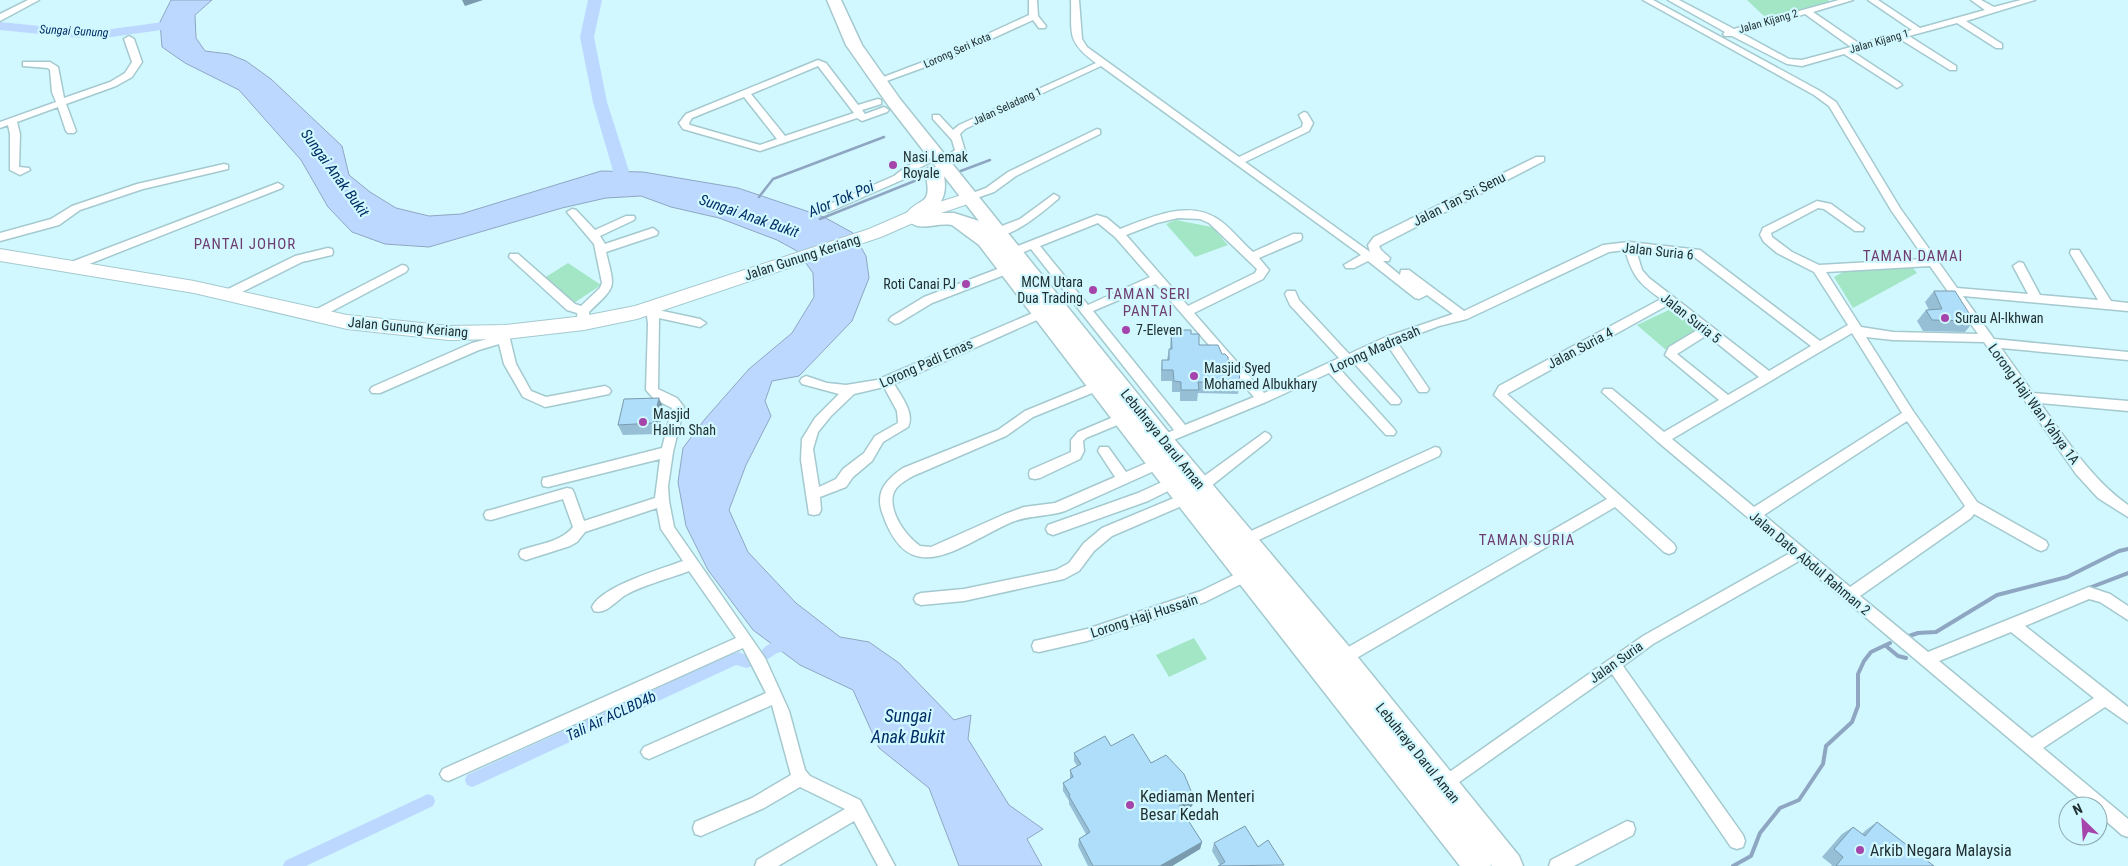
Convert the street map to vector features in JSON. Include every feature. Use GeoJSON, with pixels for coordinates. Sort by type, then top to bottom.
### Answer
{"type":"FeatureCollection","features":[{"type":"Feature","properties":{"kind":"highway","name":"Lebuhraya Darul Aman"},"geometry":{"type":"LineString","coordinates":[[820,0],[829,27],[849,65],[881,106],[966,202],[1011,261],[1162,440],[1246,575],[1304,645],[1477,866]]}},
{"type":"Feature","properties":{"kind":"highway","name":"Lebuhraya Darul Aman"},"geometry":{"type":"LineString","coordinates":[[834,0],[854,45],[935,166]]}},
{"type":"Feature","properties":{"kind":"highway"},"geometry":{"type":"LineString","coordinates":[[916,218],[936,197],[938,191],[935,166]]}},
{"type":"Feature","properties":{"kind":"highway"},"geometry":{"type":"LineString","coordinates":[[916,218],[947,218],[957,220],[993,238]]}},
{"type":"Feature","properties":{"kind":"highway","name":"Lebuhraya Darul Aman"},"geometry":{"type":"LineString","coordinates":[[1011,261],[1042,313],[1173,482],[1193,492],[1245,540],[1343,658],[1509,866]]}},
{"type":"Feature","properties":{"kind":"main road","name":"Jalan Gunung Keriang"},"geometry":{"type":"LineString","coordinates":[[0,255],[194,287],[347,322],[449,334],[504,336],[584,317],[619,317],[653,310],[779,264],[966,202]]}},
{"type":"Feature","properties":{"kind":"street"},"geometry":{"type":"LineString","coordinates":[[3,17],[36,0]]}},
{"type":"Feature","properties":{"kind":"street"},"geometry":{"type":"LineString","coordinates":[[1033,0],[1034,16],[1042,26]]}},
{"type":"Feature","properties":{"kind":"street"},"geometry":{"type":"LineString","coordinates":[[1075,0],[1077,39],[1083,49],[1369,256],[1419,295],[1427,290],[1457,318]]}},
{"type":"Feature","properties":{"kind":"street","name":"Lorong Haji Wan Yahya 1A"},"geometry":{"type":"LineString","coordinates":[[1647,0],[1817,93],[1833,104],[1896,210],[2028,397],[2089,479],[2103,494],[2128,512]]}},
{"type":"Feature","properties":{"kind":"street","name":"Jalan Kijang 1"},"geometry":{"type":"LineString","coordinates":[[1672,0],[1795,63],[1802,63],[2031,0]]}},
{"type":"Feature","properties":{"kind":"street","name":"Jalan Kijang 2"},"geometry":{"type":"LineString","coordinates":[[1719,39],[1733,31],[1836,1],[1849,0]]}},
{"type":"Feature","properties":{"kind":"street"},"geometry":{"type":"LineString","coordinates":[[1872,0],[1918,30]]}},
{"type":"Feature","properties":{"kind":"street"},"geometry":{"type":"LineString","coordinates":[[1974,0],[1992,10]]}},
{"type":"Feature","properties":{"kind":"street"},"geometry":{"type":"LineString","coordinates":[[1806,11],[1858,47]]}},
{"type":"Feature","properties":{"kind":"street","name":"Lorong Seri Kota"},"geometry":{"type":"LineString","coordinates":[[878,80],[938,60],[1034,16]]}},
{"type":"Feature","properties":{"kind":"street"},"geometry":{"type":"LineString","coordinates":[[1957,20],[1999,46]]}},
{"type":"Feature","properties":{"kind":"street"},"geometry":{"type":"LineString","coordinates":[[1900,35],[1953,68]]}},
{"type":"Feature","properties":{"kind":"street"},"geometry":{"type":"LineString","coordinates":[[0,125],[113,84],[129,75],[137,62],[129,39]]}},
{"type":"Feature","properties":{"kind":"street"},"geometry":{"type":"LineString","coordinates":[[1845,51],[1897,85]]}},
{"type":"Feature","properties":{"kind":"street"},"geometry":{"type":"LineString","coordinates":[[859,114],[821,63],[689,116],[684,123],[686,127],[760,148],[782,139],[859,114],[881,106]]}},
{"type":"Feature","properties":{"kind":"street"},"geometry":{"type":"LineString","coordinates":[[26,64],[50,65],[55,69],[57,92],[71,131]]}},
{"type":"Feature","properties":{"kind":"street","name":"Jalan Seladang 1"},"geometry":{"type":"LineString","coordinates":[[954,137],[955,133],[962,127],[1097,65]]}},
{"type":"Feature","properties":{"kind":"street"},"geometry":{"type":"LineString","coordinates":[[745,92],[782,139]]}},
{"type":"Feature","properties":{"kind":"street"},"geometry":{"type":"LineString","coordinates":[[1238,161],[1306,129],[1308,123],[1304,115]]}},
{"type":"Feature","properties":{"kind":"street"},"geometry":{"type":"LineString","coordinates":[[827,209],[898,178],[911,168],[935,166],[960,151],[954,137],[936,117]]}},
{"type":"Feature","properties":{"kind":"street"},"geometry":{"type":"LineString","coordinates":[[12,121],[15,134],[14,168],[20,172],[25,170]]}},
{"type":"Feature","properties":{"kind":"street"},"geometry":{"type":"LineString","coordinates":[[966,202],[990,190],[1012,174],[1097,132]]}},
{"type":"Feature","properties":{"kind":"street","name":"Jalan Tan Sri Senu"},"geometry":{"type":"LineString","coordinates":[[1427,290],[1376,252],[1373,245],[1378,240],[1540,159]]}},
{"type":"Feature","properties":{"kind":"street"},"geometry":{"type":"LineString","coordinates":[[0,237],[55,222],[76,208],[141,186],[224,167]]}},
{"type":"Feature","properties":{"kind":"street"},"geometry":{"type":"LineString","coordinates":[[70,267],[278,186]]}},
{"type":"Feature","properties":{"kind":"street"},"geometry":{"type":"LineString","coordinates":[[993,238],[1024,221],[1054,197]]}},
{"type":"Feature","properties":{"kind":"street"},"geometry":{"type":"LineString","coordinates":[[1860,228],[1827,206],[1817,204],[1767,231],[1765,235],[1769,243],[1808,266],[1818,269],[1932,262]]}},
{"type":"Feature","properties":{"kind":"street"},"geometry":{"type":"LineString","coordinates":[[514,257],[584,317],[607,286],[600,250],[593,234],[572,212]]}},
{"type":"Feature","properties":{"kind":"street"},"geometry":{"type":"LineString","coordinates":[[1119,234],[1169,215],[1202,216],[1213,221],[1252,257],[1263,270],[1259,276],[1186,312]]}},
{"type":"Feature","properties":{"kind":"street"},"geometry":{"type":"LineString","coordinates":[[593,234],[630,218]]}},
{"type":"Feature","properties":{"kind":"street"},"geometry":{"type":"LineString","coordinates":[[895,320],[928,300],[1011,261],[1034,245],[1097,219],[1103,220],[1119,234],[1156,279],[1262,399]]}},
{"type":"Feature","properties":{"kind":"street"},"geometry":{"type":"LineString","coordinates":[[600,250],[653,232]]}},
{"type":"Feature","properties":{"kind":"street"},"geometry":{"type":"LineString","coordinates":[[1252,257],[1297,237]]}},
{"type":"Feature","properties":{"kind":"street"},"geometry":{"type":"LineString","coordinates":[[1034,245],[1182,431]]}},
{"type":"Feature","properties":{"kind":"street","name":"Jalan Suria 5"},"geometry":{"type":"LineString","coordinates":[[1629,246],[1640,276],[1768,377]]}},
{"type":"Feature","properties":{"kind":"street","name":"Jalan Suria 6"},"geometry":{"type":"LineString","coordinates":[[1457,318],[1607,248],[1629,246],[1696,253],[1820,347]]}},
{"type":"Feature","properties":{"kind":"street"},"geometry":{"type":"LineString","coordinates":[[228,294],[299,259],[328,252]]}},
{"type":"Feature","properties":{"kind":"street"},"geometry":{"type":"LineString","coordinates":[[2075,252],[2106,305]]}},
{"type":"Feature","properties":{"kind":"street"},"geometry":{"type":"LineString","coordinates":[[1350,265],[1369,256]]}},
{"type":"Feature","properties":{"kind":"street"},"geometry":{"type":"LineString","coordinates":[[2019,266],[2036,299]]}},
{"type":"Feature","properties":{"kind":"street"},"geometry":{"type":"LineString","coordinates":[[315,315],[402,269]]}},
{"type":"Feature","properties":{"kind":"street"},"geometry":{"type":"LineString","coordinates":[[1818,269],[1909,414],[1972,506],[2041,545]]}},
{"type":"Feature","properties":{"kind":"street"},"geometry":{"type":"LineString","coordinates":[[1086,310],[1156,279]]}},
{"type":"Feature","properties":{"kind":"street"},"geometry":{"type":"LineString","coordinates":[[1952,291],[2128,307]]}},
{"type":"Feature","properties":{"kind":"street"},"geometry":{"type":"LineString","coordinates":[[1291,294],[1294,302],[1395,401]]}},
{"type":"Feature","properties":{"kind":"street","name":"Jalan Suria 4"},"geometry":{"type":"LineString","coordinates":[[1615,500],[1500,395],[1503,389],[1668,300]]}},
{"type":"Feature","properties":{"kind":"street"},"geometry":{"type":"LineString","coordinates":[[700,323],[653,310],[652,390],[657,396],[673,402],[678,407],[667,452],[662,486],[662,501],[668,529],[760,663],[782,711],[796,769],[801,778],[854,805],[887,866]]}},
{"type":"Feature","properties":{"kind":"street","name":"Lorong Padi Emas"},"geometry":{"type":"LineString","coordinates":[[806,381],[815,385],[850,390],[866,389],[887,382],[1042,313]]}},
{"type":"Feature","properties":{"kind":"street","name":"Lorong Madrasah"},"geometry":{"type":"LineString","coordinates":[[1162,440],[1262,399],[1390,340],[1436,323],[1457,318]]}},
{"type":"Feature","properties":{"kind":"street"},"geometry":{"type":"LineString","coordinates":[[1662,439],[1820,347],[1856,329],[1893,336],[1988,340],[2128,356]]}},
{"type":"Feature","properties":{"kind":"street"},"geometry":{"type":"LineString","coordinates":[[1707,330],[1673,350],[1671,355],[1728,400]]}},
{"type":"Feature","properties":{"kind":"street"},"geometry":{"type":"LineString","coordinates":[[376,390],[485,342],[504,336],[510,364],[518,380],[528,394],[537,399],[545,402],[606,391]]}},
{"type":"Feature","properties":{"kind":"street"},"geometry":{"type":"LineString","coordinates":[[1390,340],[1424,388]]}},
{"type":"Feature","properties":{"kind":"street"},"geometry":{"type":"LineString","coordinates":[[1332,368],[1390,432]]}},
{"type":"Feature","properties":{"kind":"street"},"geometry":{"type":"LineString","coordinates":[[815,494],[841,483],[848,473],[868,457],[879,439],[904,424],[903,411],[887,382]]}},
{"type":"Feature","properties":{"kind":"street"},"geometry":{"type":"LineString","coordinates":[[1098,386],[1029,414],[1002,433],[908,472],[890,485],[886,497],[887,508],[898,531],[911,548],[922,553],[930,553],[1017,514],[1052,510],[1158,463]]}},
{"type":"Feature","properties":{"kind":"street"},"geometry":{"type":"LineString","coordinates":[[814,510],[815,494],[806,448],[808,438],[813,428],[850,390]]}},
{"type":"Feature","properties":{"kind":"street","name":"Jalan Dato Abdul Rahman 2"},"geometry":{"type":"LineString","coordinates":[[1608,392],[2128,829]]}},
{"type":"Feature","properties":{"kind":"street"},"geometry":{"type":"LineString","coordinates":[[2028,397],[2128,406]]}},
{"type":"Feature","properties":{"kind":"street"},"geometry":{"type":"LineString","coordinates":[[1753,515],[1909,414]]}},
{"type":"Feature","properties":{"kind":"street"},"geometry":{"type":"LineString","coordinates":[[1035,474],[1076,455],[1078,451],[1076,443],[1082,435],[1123,418]]}},
{"type":"Feature","properties":{"kind":"street"},"geometry":{"type":"LineString","coordinates":[[922,600],[964,595],[1059,576],[1074,567],[1089,546],[1107,532],[1193,492],[1266,437]]}},
{"type":"Feature","properties":{"kind":"street"},"geometry":{"type":"LineString","coordinates":[[1104,451],[1124,478]]}},
{"type":"Feature","properties":{"kind":"street"},"geometry":{"type":"LineString","coordinates":[[548,482],[667,452]]}},
{"type":"Feature","properties":{"kind":"street"},"geometry":{"type":"LineString","coordinates":[[1245,540],[1435,452]]}},
{"type":"Feature","properties":{"kind":"street"},"geometry":{"type":"LineString","coordinates":[[1054,528],[1143,497],[1173,482]]}},
{"type":"Feature","properties":{"kind":"street"},"geometry":{"type":"LineString","coordinates":[[491,515],[567,493],[580,528]]}},
{"type":"Feature","properties":{"kind":"street"},"geometry":{"type":"LineString","coordinates":[[1343,658],[1615,500],[1669,548]]}},
{"type":"Feature","properties":{"kind":"street"},"geometry":{"type":"LineString","coordinates":[[526,554],[565,542],[572,538],[580,528],[662,501]]}},
{"type":"Feature","properties":{"kind":"street"},"geometry":{"type":"LineString","coordinates":[[1849,596],[1966,514],[1972,506]]}},
{"type":"Feature","properties":{"kind":"street","name":"Jalan Suria"},"geometry":{"type":"LineString","coordinates":[[1443,784],[1648,640],[1799,554]]}},
{"type":"Feature","properties":{"kind":"street"},"geometry":{"type":"LineString","coordinates":[[599,608],[620,591],[691,564]]}},
{"type":"Feature","properties":{"kind":"street","name":"Lorong Haji Hussain"},"geometry":{"type":"LineString","coordinates":[[1039,646],[1097,632],[1196,599],[1246,575]]}},
{"type":"Feature","properties":{"kind":"street"},"geometry":{"type":"LineString","coordinates":[[1926,660],[2089,593],[2105,598],[2128,614]]}},
{"type":"Feature","properties":{"kind":"street"},"geometry":{"type":"LineString","coordinates":[[2013,624],[2128,716]]}},
{"type":"Feature","properties":{"kind":"street"},"geometry":{"type":"LineString","coordinates":[[448,774],[746,640]]}},
{"type":"Feature","properties":{"kind":"street"},"geometry":{"type":"LineString","coordinates":[[1613,664],[1737,841]]}},
{"type":"Feature","properties":{"kind":"street"},"geometry":{"type":"LineString","coordinates":[[649,752],[775,696]]}},
{"type":"Feature","properties":{"kind":"street"},"geometry":{"type":"LineString","coordinates":[[2030,748],[2105,699]]}},
{"type":"Feature","properties":{"kind":"street"},"geometry":{"type":"LineString","coordinates":[[701,828],[758,803],[801,778]]}},
{"type":"Feature","properties":{"kind":"street"},"geometry":{"type":"LineString","coordinates":[[763,866],[858,810]]}},
{"type":"Feature","properties":{"kind":"street"},"geometry":{"type":"LineString","coordinates":[[1557,866],[1627,829]]}},
{"type":"Feature","properties":{"kind":"green space"},"geometry":{"type":"Polygon","coordinates":[[[1747,0],[1828,0],[1832,3],[1767,19],[1747,0]]]}},
{"type":"Feature","properties":{"kind":"green space"},"geometry":{"type":"Polygon","coordinates":[[[1176,220],[1212,227],[1228,245],[1195,257],[1166,224],[1176,220]]]}},
{"type":"Feature","properties":{"kind":"green space"},"geometry":{"type":"Polygon","coordinates":[[[568,263],[601,285],[571,305],[538,282],[568,263]]]}},
{"type":"Feature","properties":{"kind":"green space"},"geometry":{"type":"Polygon","coordinates":[[[1913,268],[1917,273],[1853,308],[1834,277],[1845,271],[1913,268]]]}},
{"type":"Feature","properties":{"kind":"green space"},"geometry":{"type":"Polygon","coordinates":[[[1671,309],[1701,333],[1666,350],[1637,325],[1671,309]]]}},
{"type":"Feature","properties":{"kind":"green space"},"geometry":{"type":"Polygon","coordinates":[[[1194,638],[1207,659],[1169,677],[1156,655],[1194,638]]]}},
{"type":"Feature","properties":{"kind":"water","name":"Sungai Anak Bukit"},"geometry":{"type":"Polygon","coordinates":[[[171,0],[212,0],[195,15],[196,38],[205,51],[229,54],[246,61],[271,79],[342,146],[349,175],[370,192],[396,208],[429,216],[461,214],[601,171],[643,172],[738,188],[824,217],[853,233],[866,256],[869,278],[852,321],[799,376],[772,381],[765,401],[771,416],[746,465],[729,510],[748,552],[796,603],[840,637],[869,642],[899,663],[954,720],[971,715],[968,739],[1009,805],[1043,829],[1027,839],[1042,866],[959,866],[929,788],[879,748],[853,690],[800,665],[753,630],[708,570],[686,526],[678,482],[683,448],[705,419],[749,369],[792,333],[814,297],[813,273],[797,251],[777,240],[719,218],[671,207],[641,196],[606,198],[562,208],[429,247],[385,244],[352,232],[328,207],[301,160],[239,90],[185,63],[162,47],[160,22],[171,0]]]}},
{"type":"Feature","properties":{"kind":"building"},"geometry":{"type":"Polygon","coordinates":[[[1934,291],[1955,291],[1974,321],[1932,320],[1926,310],[1942,309],[1934,291]]]}},
{"type":"Feature","properties":{"kind":"building","name":"Masjid Syed Mohamed Albukhary"},"geometry":{"type":"Polygon","coordinates":[[[1171,330],[1191,330],[1191,334],[1199,334],[1199,345],[1218,345],[1222,354],[1228,357],[1229,370],[1239,370],[1240,383],[1198,382],[1199,390],[1181,390],[1181,382],[1174,381],[1173,370],[1162,370],[1162,360],[1169,360],[1169,349],[1172,349],[1171,330]]]}},
{"type":"Feature","properties":{"kind":"building"},"geometry":{"type":"Polygon","coordinates":[[[659,398],[653,423],[618,425],[624,399],[659,398]]]}},
{"type":"Feature","properties":{"kind":"building","name":"Kediaman Menteri Besar Kedah"},"geometry":{"type":"Polygon","coordinates":[[[1133,734],[1151,763],[1166,755],[1184,774],[1194,798],[1179,806],[1202,842],[1160,866],[1093,866],[1079,839],[1090,832],[1063,783],[1073,777],[1070,770],[1081,764],[1074,753],[1105,736],[1111,746],[1133,734]]]}},
{"type":"Feature","properties":{"kind":"building"},"geometry":{"type":"Polygon","coordinates":[[[1877,822],[1934,866],[1836,866],[1843,857],[1834,849],[1853,827],[1865,836],[1877,822]]]}},
{"type":"Feature","properties":{"kind":"building","name":"Kediaman Menteri Besar Kedah"},"geometry":{"type":"Polygon","coordinates":[[[1245,826],[1258,847],[1268,840],[1284,865],[1218,866],[1225,862],[1214,843],[1245,826]]]}},
{"type":"Feature","properties":{"kind":"waterway"},"geometry":{"type":"LineString","coordinates":[[595,0],[587,37],[600,102],[621,171],[614,184]]}},
{"type":"Feature","properties":{"kind":"waterway","name":"Sungai Gunung"},"geometry":{"type":"LineString","coordinates":[[0,26],[80,34],[104,34],[178,24]]}},
{"type":"Feature","properties":{"kind":"waterway"},"geometry":{"type":"LineString","coordinates":[[759,197],[773,179],[884,137]]}},
{"type":"Feature","properties":{"kind":"waterway","name":"Alor Tok Poi"},"geometry":{"type":"LineString","coordinates":[[958,172],[990,160]]}},
{"type":"Feature","properties":{"kind":"waterway","name":"Alor Tok Poi"},"geometry":{"type":"LineString","coordinates":[[820,219],[922,178]]}},
{"type":"Feature","properties":{"kind":"waterway"},"geometry":{"type":"LineString","coordinates":[[1906,637],[1918,633],[1936,632],[1997,595],[2067,577],[2119,551],[2128,549]]}},
{"type":"Feature","properties":{"kind":"waterway"},"geometry":{"type":"LineString","coordinates":[[2089,588],[2128,573]]}},
{"type":"Feature","properties":{"kind":"waterway"},"geometry":{"type":"LineString","coordinates":[[1733,866],[1751,856],[1760,833],[1780,808],[1799,800],[1823,764],[1826,746],[1852,722],[1858,706],[1858,674],[1864,661],[1871,652],[1890,643]]}},
{"type":"Feature","properties":{"kind":"waterway","name":"Tali Air ACLBD4b"},"geometry":{"type":"LineString","coordinates":[[765,655],[773,648],[790,644]]}},
{"type":"Feature","properties":{"kind":"waterway"},"geometry":{"type":"LineString","coordinates":[[1886,646],[1898,656],[1906,658]]}},
{"type":"Feature","properties":{"kind":"waterway","name":"Tali Air ACLBD4b"},"geometry":{"type":"LineString","coordinates":[[472,780],[734,659],[739,658],[747,662],[752,660]]}},
{"type":"Feature","properties":{"kind":"waterway","name":"Tali Air ACLBD4b"},"geometry":{"type":"LineString","coordinates":[[290,866],[428,801]]}},
{"type":"Feature","properties":{"kind":"place","name":"Nasi Lemak Royale"},"geometry":{"type":"Point","coordinates":[893,165]}},
{"type":"Feature","properties":{"kind":"place","name":"Roti Canai PJ"},"geometry":{"type":"Point","coordinates":[966,284]}},
{"type":"Feature","properties":{"kind":"place","name":"MCM Utara Dua Trading"},"geometry":{"type":"Point","coordinates":[1093,290]}},
{"type":"Feature","properties":{"kind":"place","name":"Surau Al-Ikhwan"},"geometry":{"type":"Point","coordinates":[1945,318]}},
{"type":"Feature","properties":{"kind":"place","name":"7-Eleven"},"geometry":{"type":"Point","coordinates":[1126,330]}},
{"type":"Feature","properties":{"kind":"place","name":"Masjid Syed Mohamed Albukhary"},"geometry":{"type":"Point","coordinates":[1194,376]}},
{"type":"Feature","properties":{"kind":"place","name":"Masjid Halim Shah"},"geometry":{"type":"Point","coordinates":[643,422]}},
{"type":"Feature","properties":{"kind":"place","name":"Kediaman Menteri Besar Kedah"},"geometry":{"type":"Point","coordinates":[1130,805]}},
{"type":"Feature","properties":{"kind":"place","name":"Arkib Negara Malaysia"},"geometry":{"type":"Point","coordinates":[1860,850]}},
{"type":"Feature","properties":{"kind":"district","name":"PANTAI JOHOR"},"geometry":{"type":"Point","coordinates":[245,244]}},
{"type":"Feature","properties":{"kind":"district","name":"TAMAN DAMAI"},"geometry":{"type":"Point","coordinates":[1913,256]}},
{"type":"Feature","properties":{"kind":"district","name":"TAMAN SERI PANTAI"},"geometry":{"type":"Point","coordinates":[1148,302]}},
{"type":"Feature","properties":{"kind":"district","name":"TAMAN SURIA"},"geometry":{"type":"Point","coordinates":[1527,540]}}]}
